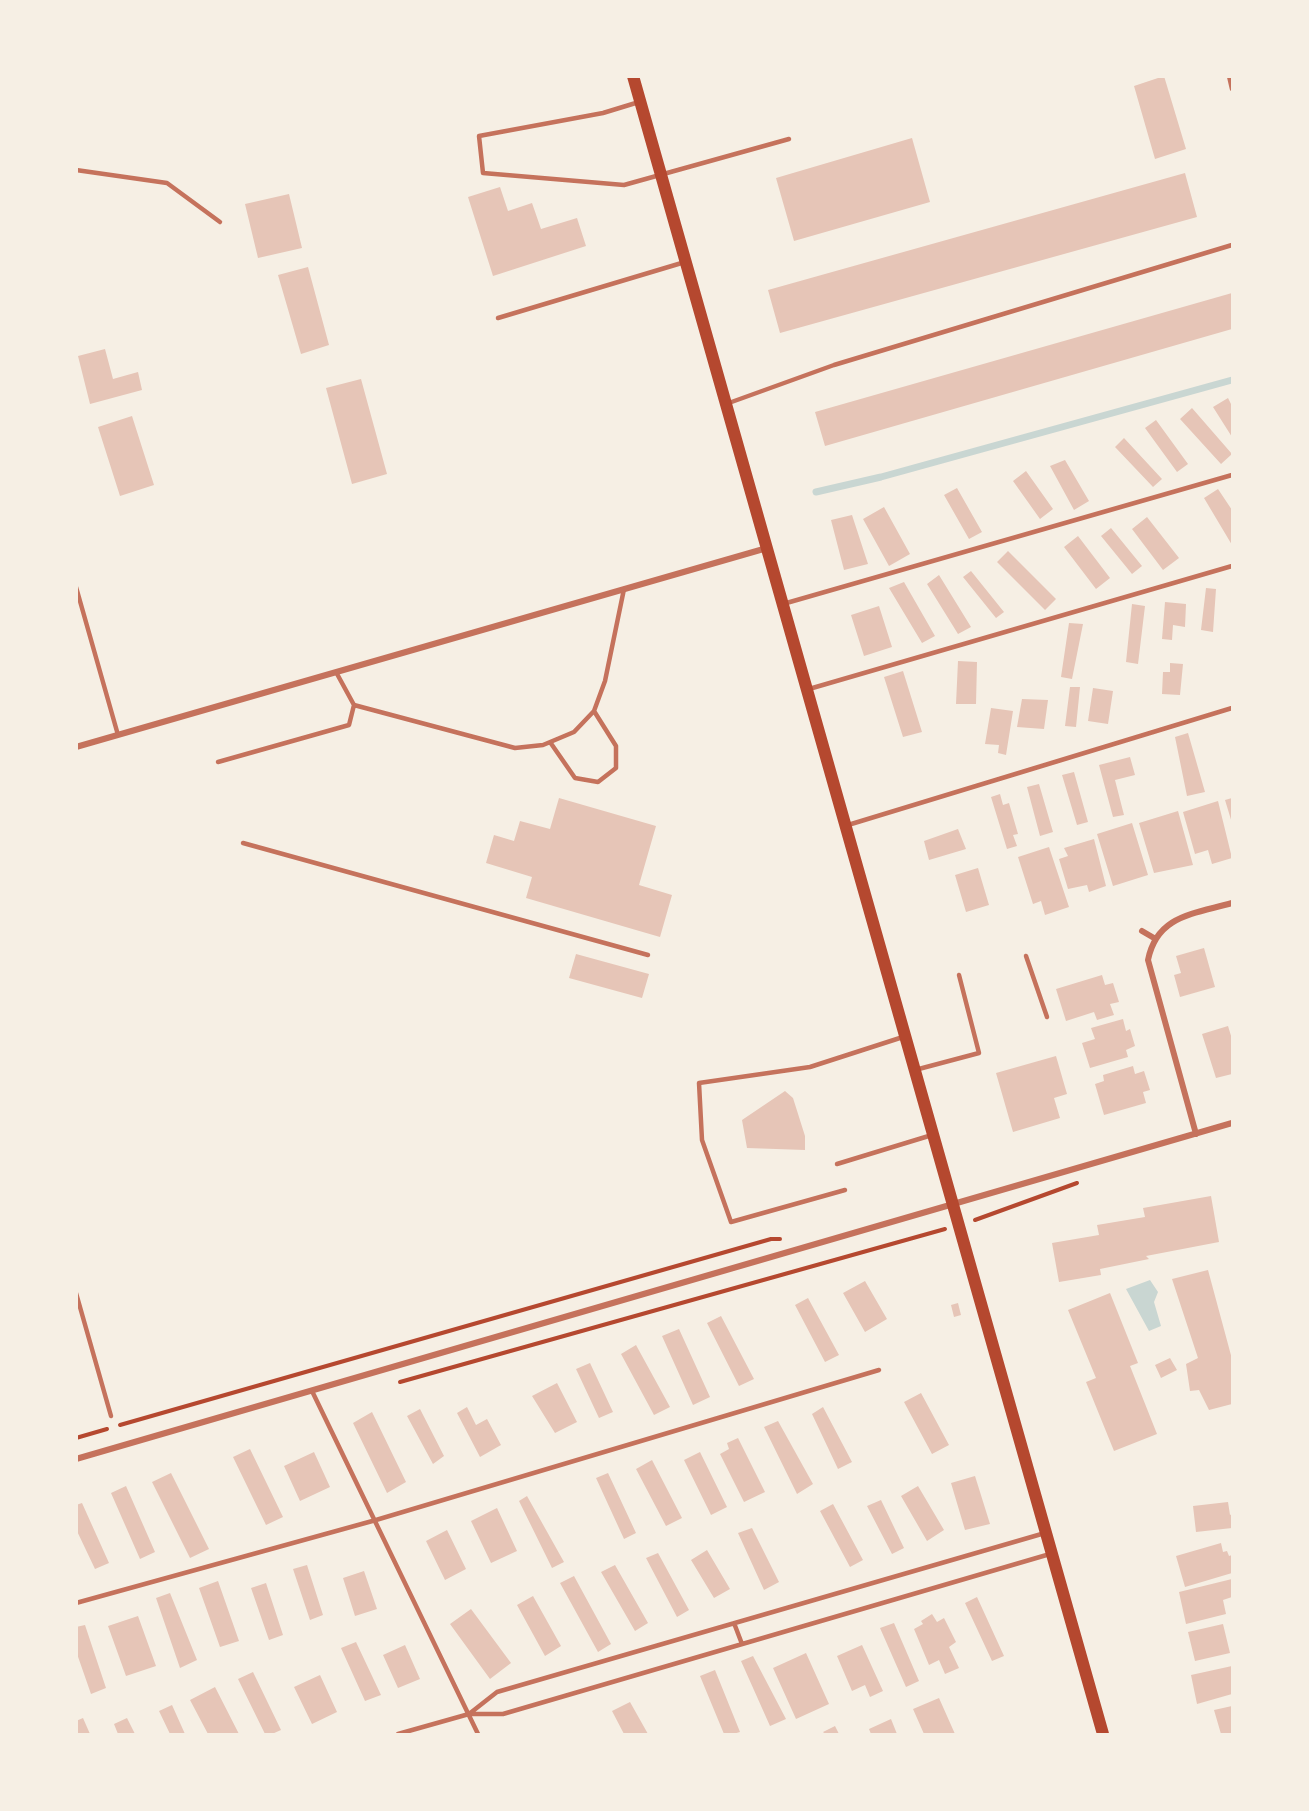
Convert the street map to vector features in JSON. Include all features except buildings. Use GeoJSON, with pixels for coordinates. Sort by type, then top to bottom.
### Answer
{"type":"FeatureCollection","features":[{"type":"Feature","properties":{"kind":"main road"},"geometry":{"type":"LineString","coordinates":[[633,76],[1048,1533],[1103,1734]]}},
{"type":"Feature","properties":{"kind":"street"},"geometry":{"type":"LineString","coordinates":[[76,747],[768,548]]}},
{"type":"Feature","properties":{"kind":"street"},"geometry":{"type":"LineString","coordinates":[[1196,1134],[1149,971],[1148,960],[1154,938],[1167,924],[1233,903]]}},
{"type":"Feature","properties":{"kind":"street"},"geometry":{"type":"LineString","coordinates":[[1142,932],[1154,938]]}},
{"type":"Feature","properties":{"kind":"street"},"geometry":{"type":"LineString","coordinates":[[76,1459],[1233,1123]]}},
{"type":"Feature","properties":{"kind":"lane"},"geometry":{"type":"LineString","coordinates":[[1229,76],[1233,90]]}},
{"type":"Feature","properties":{"kind":"lane"},"geometry":{"type":"LineString","coordinates":[[640,102],[603,113],[479,136],[483,173],[624,185],[789,140]]}},
{"type":"Feature","properties":{"kind":"lane"},"geometry":{"type":"LineString","coordinates":[[76,170],[168,183],[220,222]]}},
{"type":"Feature","properties":{"kind":"lane"},"geometry":{"type":"LineString","coordinates":[[725,404],[834,365],[1233,244]]}},
{"type":"Feature","properties":{"kind":"lane"},"geometry":{"type":"LineString","coordinates":[[498,318],[685,262]]}},
{"type":"Feature","properties":{"kind":"lane"},"geometry":{"type":"LineString","coordinates":[[783,604],[1233,475]]}},
{"type":"Feature","properties":{"kind":"lane"},"geometry":{"type":"LineString","coordinates":[[808,690],[1233,566]]}},
{"type":"Feature","properties":{"kind":"lane"},"geometry":{"type":"LineString","coordinates":[[76,587],[118,735]]}},
{"type":"Feature","properties":{"kind":"lane"},"geometry":{"type":"LineString","coordinates":[[354,705],[515,748],[550,742],[574,732],[594,711],[605,681],[624,590]]}},
{"type":"Feature","properties":{"kind":"lane"},"geometry":{"type":"LineString","coordinates":[[218,762],[349,725],[354,705],[336,672]]}},
{"type":"Feature","properties":{"kind":"lane"},"geometry":{"type":"LineString","coordinates":[[846,826],[1233,708]]}},
{"type":"Feature","properties":{"kind":"lane"},"geometry":{"type":"LineString","coordinates":[[550,742],[575,778],[598,782],[616,768],[616,746],[594,711]]}},
{"type":"Feature","properties":{"kind":"lane"},"geometry":{"type":"LineString","coordinates":[[243,843],[648,955]]}},
{"type":"Feature","properties":{"kind":"lane"},"geometry":{"type":"LineString","coordinates":[[1026,956],[1047,1017]]}},
{"type":"Feature","properties":{"kind":"lane"},"geometry":{"type":"LineString","coordinates":[[915,1071],[979,1053],[959,975]]}},
{"type":"Feature","properties":{"kind":"lane"},"geometry":{"type":"LineString","coordinates":[[845,1190],[731,1222],[702,1140],[699,1083],[810,1067],[906,1036]]}},
{"type":"Feature","properties":{"kind":"lane"},"geometry":{"type":"LineString","coordinates":[[837,1164],[934,1134]]}},
{"type":"Feature","properties":{"kind":"lane"},"geometry":{"type":"LineString","coordinates":[[76,1293],[111,1416]]}},
{"type":"Feature","properties":{"kind":"lane"},"geometry":{"type":"LineString","coordinates":[[76,1603],[376,1520],[879,1370]]}},
{"type":"Feature","properties":{"kind":"lane"},"geometry":{"type":"LineString","coordinates":[[312,1391],[478,1734]]}},
{"type":"Feature","properties":{"kind":"lane"},"geometry":{"type":"LineString","coordinates":[[469,1714],[497,1692],[1048,1533]]}},
{"type":"Feature","properties":{"kind":"lane"},"geometry":{"type":"LineString","coordinates":[[398,1734],[469,1714],[503,1714],[1053,1552]]}},
{"type":"Feature","properties":{"kind":"lane"},"geometry":{"type":"LineString","coordinates":[[734,1623],[742,1644]]}},
{"type":"Feature","properties":{"kind":"path"},"geometry":{"type":"LineString","coordinates":[[399,1382],[933,1232]]}},
{"type":"Feature","properties":{"kind":"path"},"geometry":{"type":"LineString","coordinates":[[76,1438],[771,1239],[782,1239]]}},
{"type":"Feature","properties":{"kind":"path"},"geometry":{"type":"LineString","coordinates":[[878,1242],[888,1243]]}},
{"type":"Feature","properties":{"kind":"shaded area"},"geometry":{"type":"Polygon","coordinates":[[[1150,1280],[1158,1292],[1154,1302],[1161,1326],[1149,1331],[1126,1289],[1150,1280]]]}},
{"type":"Feature","properties":{"kind":"waterway"},"geometry":{"type":"LineString","coordinates":[[816,492],[881,477],[1232,380]]}}]}
